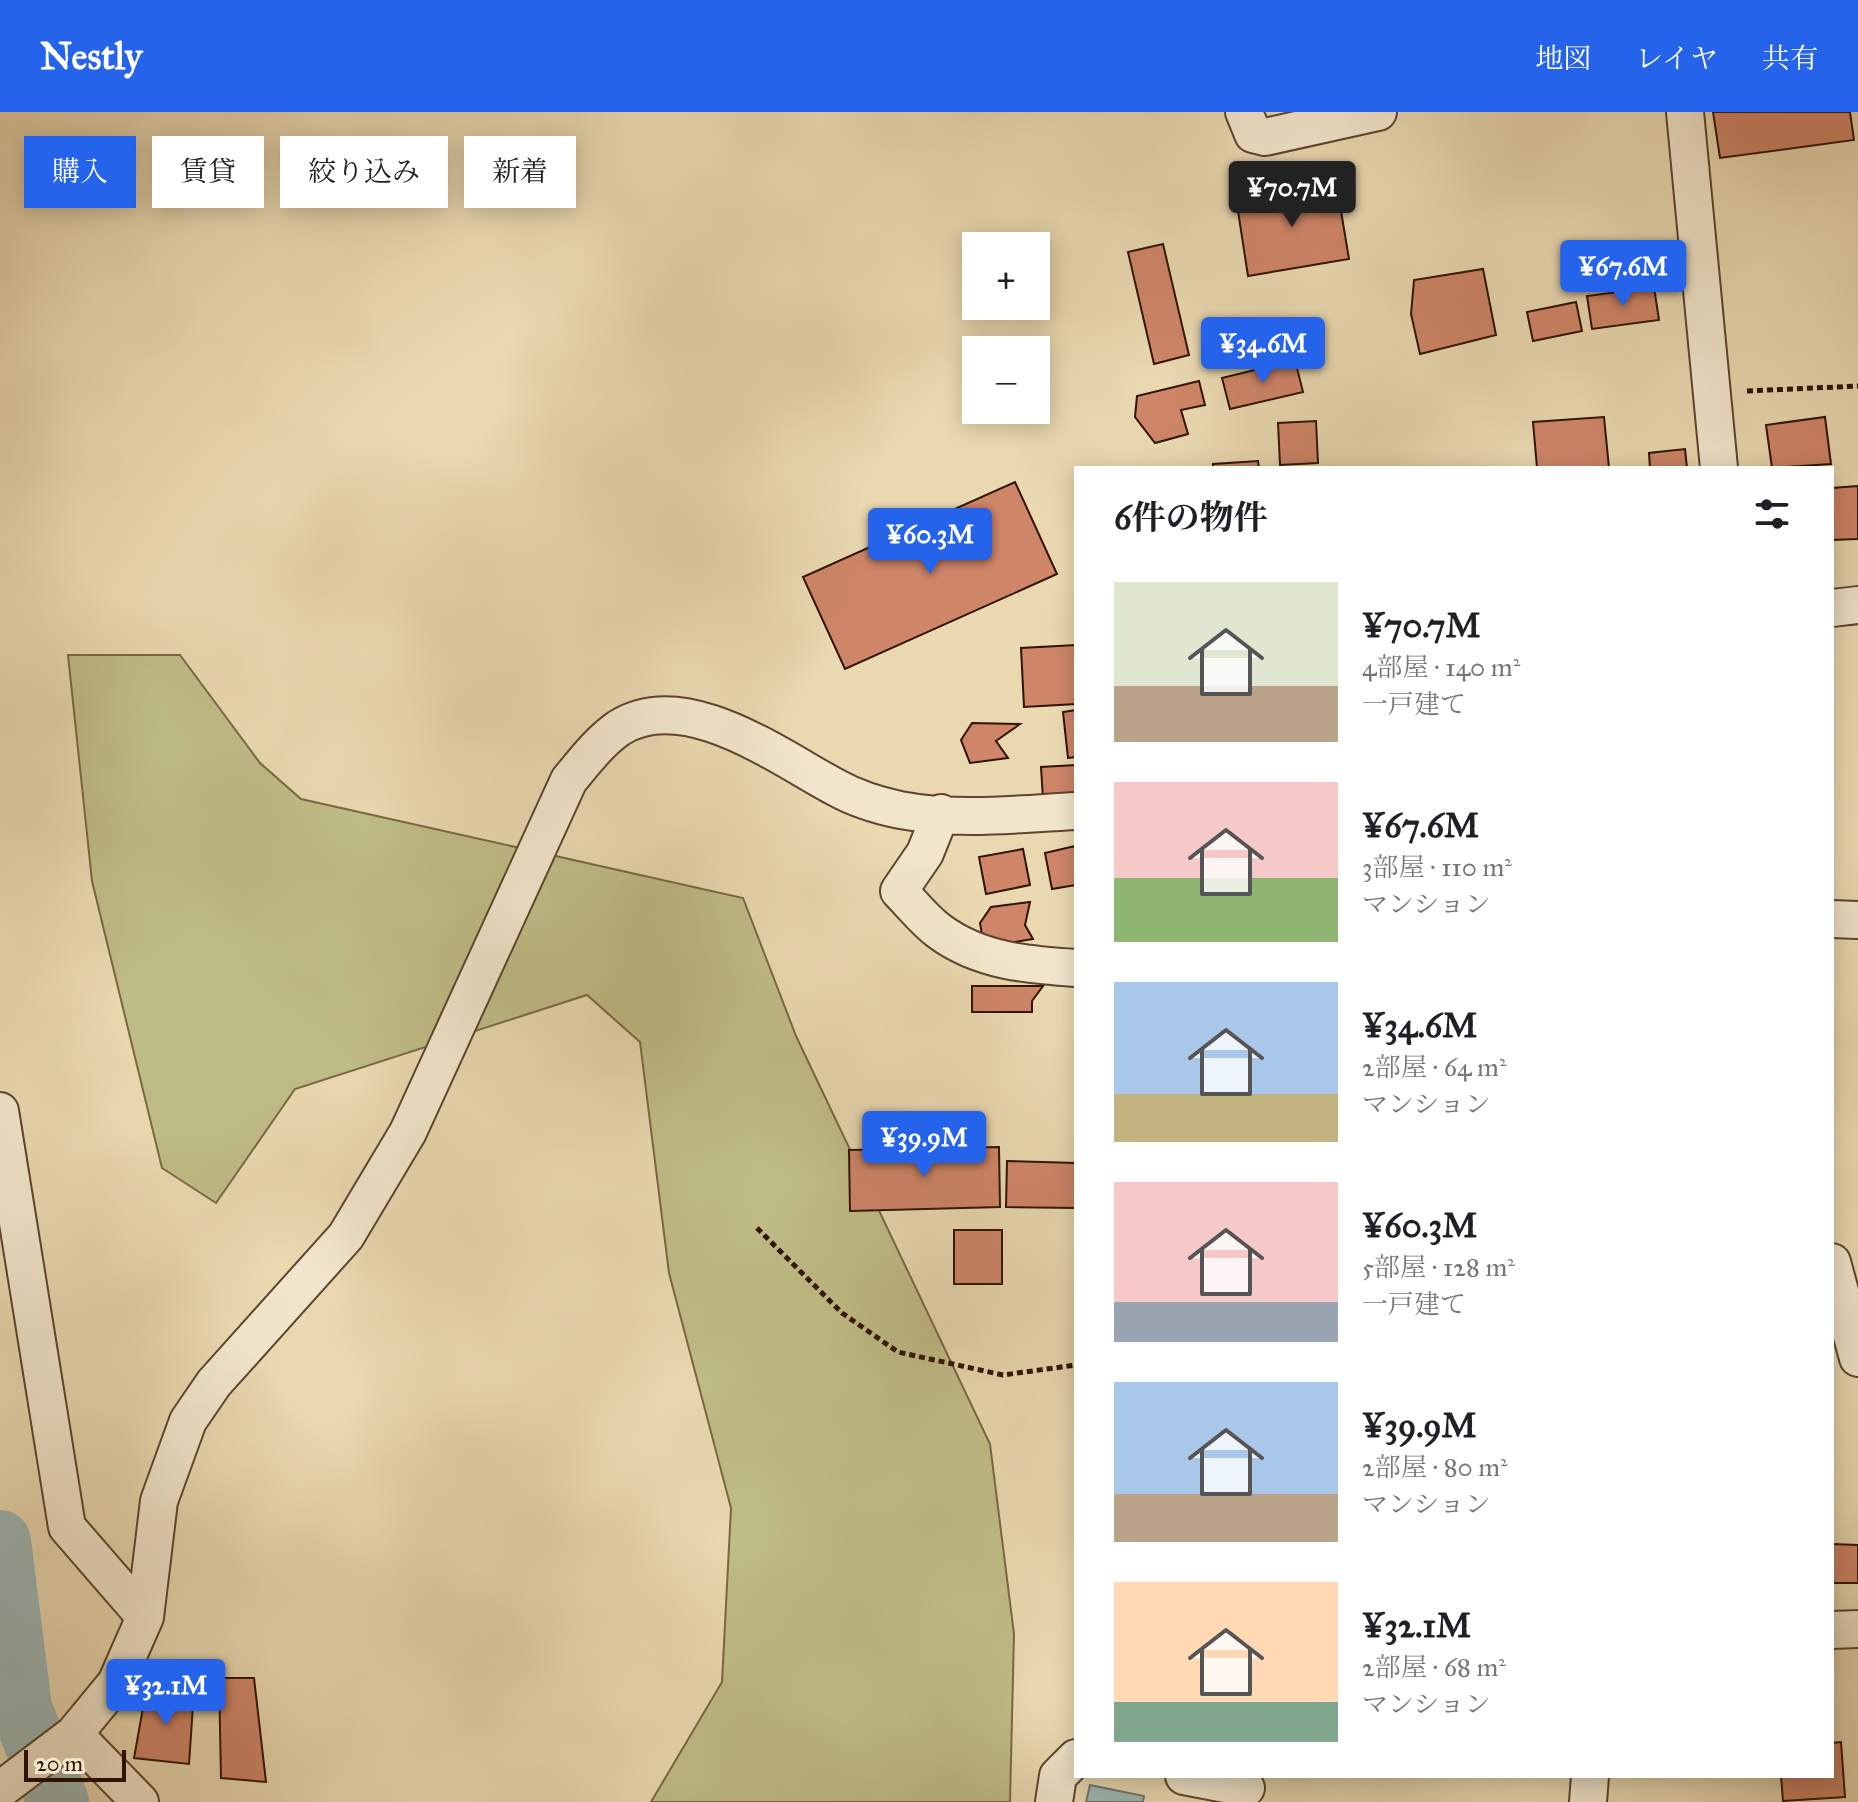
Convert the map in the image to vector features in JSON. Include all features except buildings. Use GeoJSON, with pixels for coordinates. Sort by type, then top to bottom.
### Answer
{"type":"FeatureCollection","features":[{"type":"Feature","properties":{"kind":"street"},"geometry":{"type":"LineString","coordinates":[[1244,112],[1253,134],[1265,137],[1378,112]]}},
{"type":"Feature","properties":{"kind":"street"},"geometry":{"type":"LineString","coordinates":[[1685,112],[1719,466]]}},
{"type":"Feature","properties":{"kind":"street"},"geometry":{"type":"LineString","coordinates":[[1834,608],[1858,605]]}},
{"type":"Feature","properties":{"kind":"street"},"geometry":{"type":"LineString","coordinates":[[0,1790],[74,1734],[116,1683],[145,1617],[159,1501],[188,1421],[214,1383],[346,1236],[383,1180],[408,1132],[569,780],[596,748],[620,727],[650,716],[692,717],[754,741],[841,790],[900,810],[983,816],[1074,811]]}},
{"type":"Feature","properties":{"kind":"street"},"geometry":{"type":"LineString","coordinates":[[941,813],[925,853],[899,891],[940,932],[995,958],[1017,964],[1074,968]]}},
{"type":"Feature","properties":{"kind":"street"},"geometry":{"type":"LineString","coordinates":[[1834,919],[1858,920]]}},
{"type":"Feature","properties":{"kind":"street"},"geometry":{"type":"LineString","coordinates":[[0,1111],[67,1527],[145,1617]]}},
{"type":"Feature","properties":{"kind":"street"},"geometry":{"type":"LineString","coordinates":[[1834,1269],[1858,1358]]}},
{"type":"Feature","properties":{"kind":"street"},"geometry":{"type":"LineString","coordinates":[[1834,1630],[1858,1629]]}},
{"type":"Feature","properties":{"kind":"street"},"geometry":{"type":"LineString","coordinates":[[74,1734],[140,1802]]}},
{"type":"Feature","properties":{"kind":"street"},"geometry":{"type":"LineString","coordinates":[[1054,1802],[1058,1776],[1074,1760]]}},
{"type":"Feature","properties":{"kind":"street"},"geometry":{"type":"LineString","coordinates":[[1194,1778],[1246,1789]]}},
{"type":"Feature","properties":{"kind":"street"},"geometry":{"type":"LineString","coordinates":[[1588,1802],[1590,1778]]}},
{"type":"Feature","properties":{"kind":"path"},"geometry":{"type":"LineString","coordinates":[[1711,392],[1858,386]]}},
{"type":"Feature","properties":{"kind":"path"},"geometry":{"type":"LineString","coordinates":[[757,1228],[842,1313],[898,1352],[1003,1375],[1074,1365]]}},
{"type":"Feature","properties":{"kind":"shaded area"},"geometry":{"type":"Polygon","coordinates":[[[68,655],[180,655],[260,763],[301,799],[743,898],[796,1036],[990,1444],[1014,1634],[1010,1802],[651,1802],[722,1682],[731,1508],[669,1273],[640,1042],[587,995],[295,1089],[216,1203],[162,1168],[92,881],[68,655]]]}},
{"type":"Feature","properties":{"kind":"water"},"geometry":{"type":"Polygon","coordinates":[[[1090,1785],[1144,1796],[1143,1802],[1086,1802],[1090,1785]]]}},
{"type":"Feature","properties":{"kind":"waterway"},"geometry":{"type":"LineString","coordinates":[[0,1541],[21,1708],[58,1802]]}}]}
